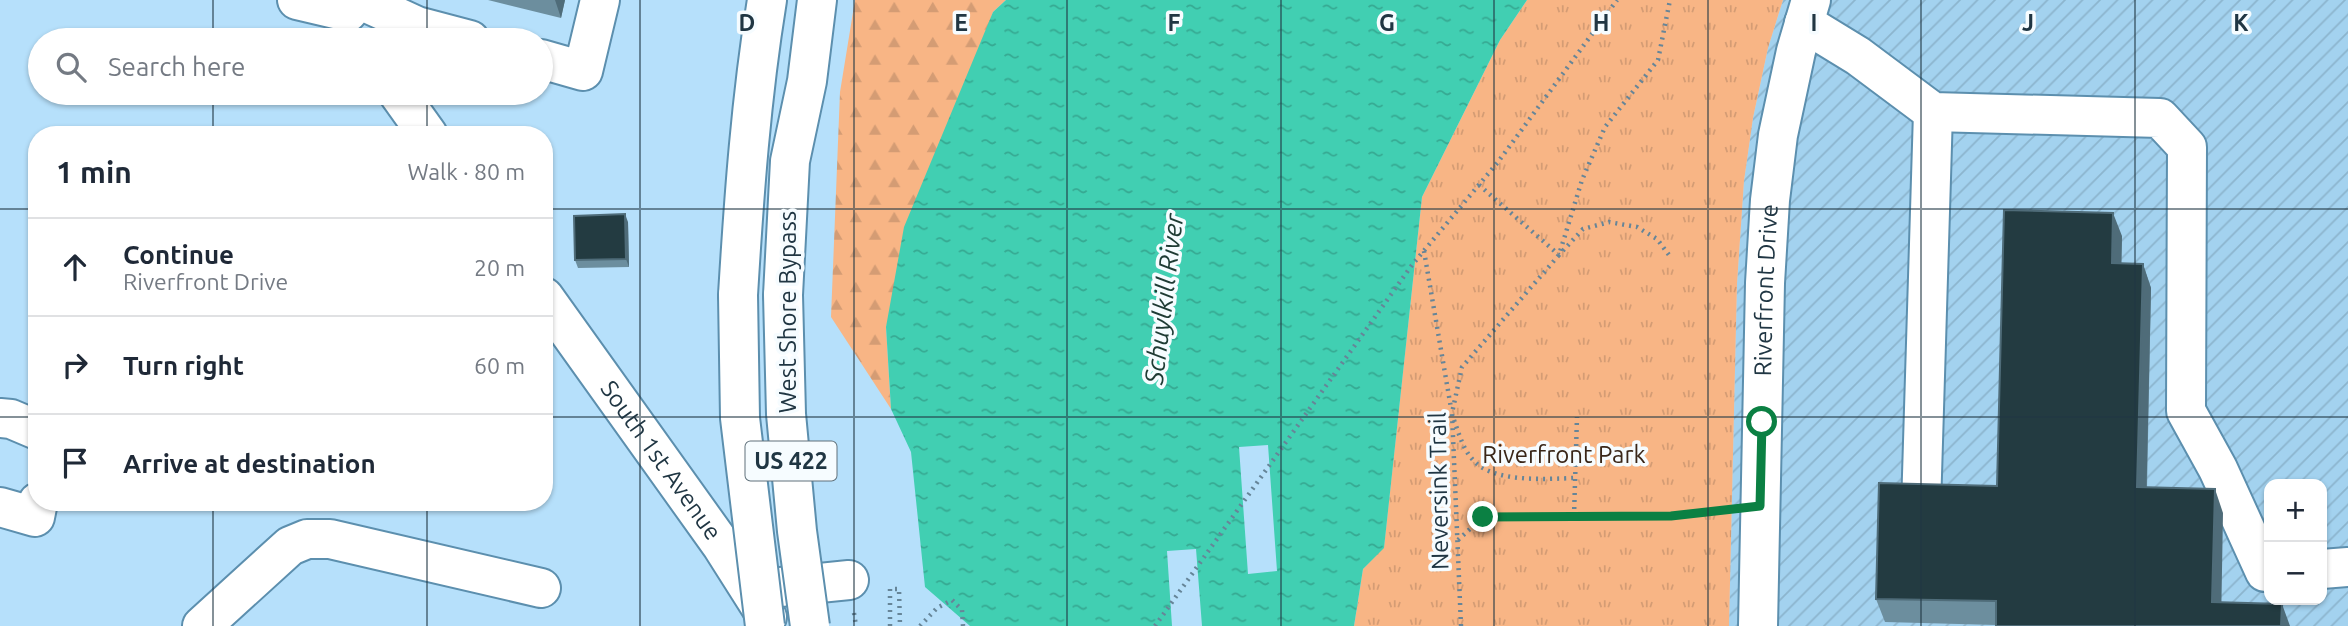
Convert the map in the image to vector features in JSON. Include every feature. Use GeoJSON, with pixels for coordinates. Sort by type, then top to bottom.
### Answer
{"type":"FeatureCollection","features":[{"type":"Feature","properties":{"kind":"main road"},"geometry":{"type":"LineString","coordinates":[[297,0],[425,28]]}},
{"type":"Feature","properties":{"kind":"main road"},"geometry":{"type":"LineString","coordinates":[[553,62],[583,71],[600,0]]}},
{"type":"Feature","properties":{"kind":"main road"},"geometry":{"type":"LineString","coordinates":[[756,0],[757,65]]}},
{"type":"Feature","properties":{"kind":"main road","name":"West Shore Bypass"},"geometry":{"type":"LineString","coordinates":[[765,626],[740,418],[738,295],[746,169],[767,0]]}},
{"type":"Feature","properties":{"kind":"main road","name":"West Shore Bypass"},"geometry":{"type":"LineString","coordinates":[[810,626],[797,530],[786,414],[783,295],[790,161],[807,81],[817,0]]}},
{"type":"Feature","properties":{"kind":"main road"},"geometry":{"type":"LineString","coordinates":[[1808,11],[1858,56],[1933,112],[2160,118],[2187,147],[2186,411],[2218,469],[2264,570]]}},
{"type":"Feature","properties":{"kind":"main road","name":"Riverfront Drive"},"geometry":{"type":"LineString","coordinates":[[1758,626],[1765,283],[1770,200],[1778,135],[1796,51],[1808,11]]}},
{"type":"Feature","properties":{"kind":"main road"},"geometry":{"type":"LineString","coordinates":[[407,105],[422,126]]}},
{"type":"Feature","properties":{"kind":"main road"},"geometry":{"type":"LineString","coordinates":[[1921,508],[1933,112]]}},
{"type":"Feature","properties":{"kind":"main road","name":"South 1st Avenue"},"geometry":{"type":"LineString","coordinates":[[553,310],[722,546],[773,626]]}},
{"type":"Feature","properties":{"kind":"main road"},"geometry":{"type":"LineString","coordinates":[[0,418],[11,419],[28,426]]}},
{"type":"Feature","properties":{"kind":"main road"},"geometry":{"type":"LineString","coordinates":[[0,507],[35,517],[36,511]]}},
{"type":"Feature","properties":{"kind":"main road"},"geometry":{"type":"LineString","coordinates":[[202,626],[290,546],[307,539],[330,539],[541,588]]}},
{"type":"Feature","properties":{"kind":"main road"},"geometry":{"type":"LineString","coordinates":[[2327,569],[2348,567]]}},
{"type":"Feature","properties":{"kind":"main road"},"geometry":{"type":"LineString","coordinates":[[751,590],[849,580]]}},
{"type":"Feature","properties":{"kind":"path"},"geometry":{"type":"LineString","coordinates":[[1155,626],[1412,265],[1479,185],[1617,0]]}},
{"type":"Feature","properties":{"kind":"path","name":"Neversink Trail"},"geometry":{"type":"LineString","coordinates":[[1461,626],[1452,413],[1462,367],[1559,255],[1582,180],[1605,127],[1658,60],[1670,0]]}},
{"type":"Feature","properties":{"kind":"path"},"geometry":{"type":"LineString","coordinates":[[1479,185],[1559,255],[1583,229],[1609,222],[1637,226],[1657,239],[1669,255]]}},
{"type":"Feature","properties":{"kind":"path"},"geometry":{"type":"LineString","coordinates":[[1424,250],[1452,413],[1462,443],[1474,462],[1498,474],[1539,479],[1574,478]]}},
{"type":"Feature","properties":{"kind":"path"},"geometry":{"type":"LineString","coordinates":[[1574,516],[1577,417]]}},
{"type":"Feature","properties":{"kind":"path"},"geometry":{"type":"LineString","coordinates":[[1457,540],[1483,517],[1671,516],[1760,506]]}},
{"type":"Feature","properties":{"kind":"path"},"geometry":{"type":"LineString","coordinates":[[890,626],[890,589],[898,589],[900,626]]}},
{"type":"Feature","properties":{"kind":"path"},"geometry":{"type":"LineString","coordinates":[[920,626],[937,608],[952,600],[962,610],[963,626]]}},
{"type":"Feature","properties":{"kind":"shaded area"},"geometry":{"type":"Polygon","coordinates":[[[1783,0],[2348,0],[2348,626],[1729,626],[1737,284],[1744,181],[1753,118],[1768,48],[1783,0]]]}},
{"type":"Feature","properties":{"kind":"green space"},"geometry":{"type":"Polygon","coordinates":[[[855,0],[1006,0],[993,12],[886,327],[891,409],[831,317],[840,92],[855,0]]]}},
{"type":"Feature","properties":{"kind":"green space","name":"Riverfront Park"},"geometry":{"type":"Polygon","coordinates":[[[1527,0],[1783,0],[1768,48],[1753,118],[1744,181],[1737,284],[1729,626],[1354,626],[1363,569],[1384,547],[1422,197],[1500,40],[1527,0]]]}},
{"type":"Feature","properties":{"kind":"water","name":"Schuylkill River"},"geometry":{"type":"Polygon","coordinates":[[[1006,0],[1527,0],[1500,40],[1422,197],[1384,548],[1363,569],[1354,626],[1202,626],[1196,549],[1167,551],[1172,626],[970,626],[925,587],[911,452],[891,409],[886,327],[904,227],[993,12],[1006,0]],[[1268,445],[1239,447],[1248,574],[1277,571],[1268,445]]]}},
{"type":"Feature","properties":{"kind":"building"},"geometry":{"type":"Polygon","coordinates":[[[2004,210],[2113,213],[2112,263],[2143,264],[2137,487],[2215,489],[2212,602],[2282,605],[2281,626],[1996,626],[1996,601],[1876,599],[1879,483],[1997,486],[2004,210]]]}},
{"type":"Feature","properties":{"kind":"building"},"geometry":{"type":"Polygon","coordinates":[[[625,214],[626,259],[575,260],[574,216],[625,214]]]}},
{"type":"Feature","properties":{"kind":"route"},"geometry":{"type":"LineString","coordinates":[[1483,517],[1671,516],[1760,506],[1762,422]]}}]}
